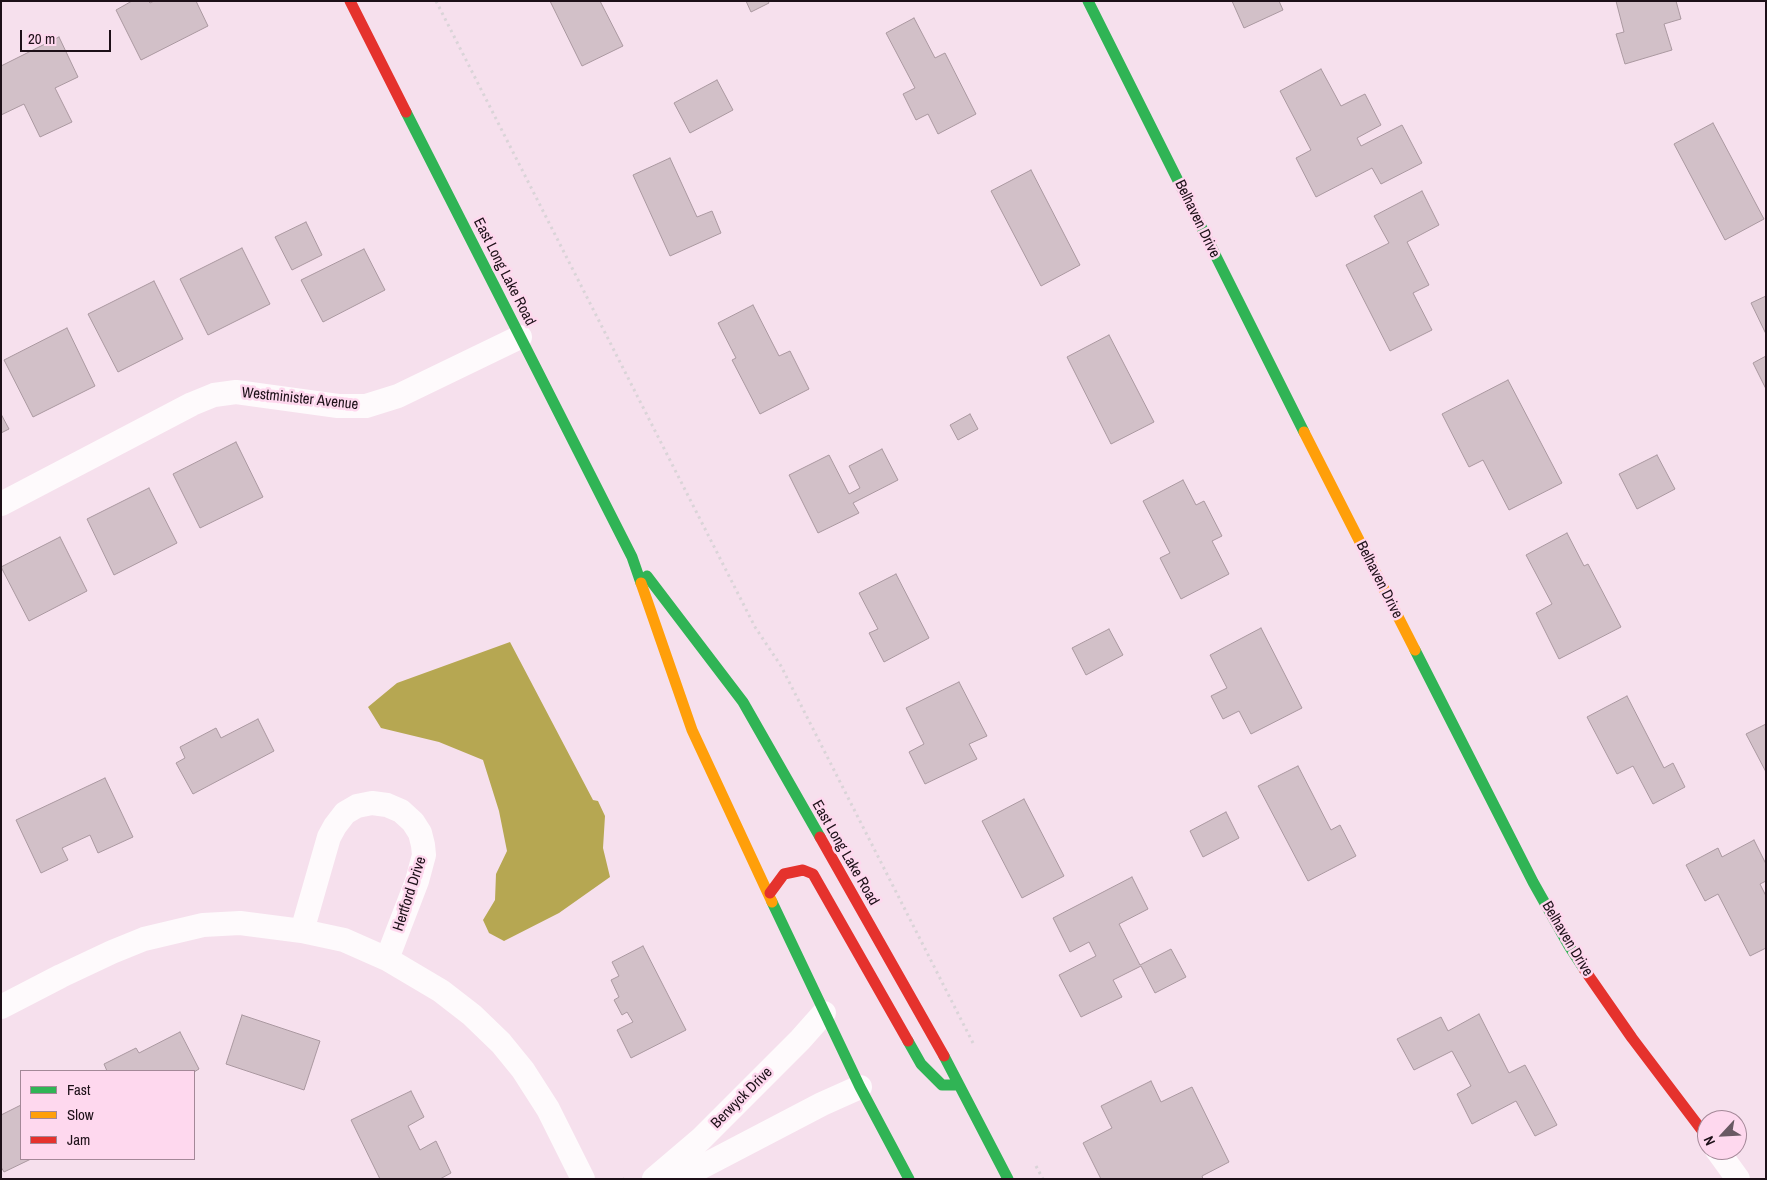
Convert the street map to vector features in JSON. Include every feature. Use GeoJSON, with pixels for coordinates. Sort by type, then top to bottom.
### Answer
{"type":"FeatureCollection","features":[{"type":"Feature","properties":{"kind":"main road","name":"East Long Lake Road"},"geometry":{"type":"LineString","coordinates":[[350,1],[632,557],[692,730],[770,893],[824,1013],[860,1087],[909,1179]]}},
{"type":"Feature","properties":{"kind":"main road","name":"Belhaven Drive"},"geometry":{"type":"LineString","coordinates":[[1088,1],[1533,882],[1596,987],[1697,1124]]}},
{"type":"Feature","properties":{"kind":"main road","name":"East Long Lake Road"},"geometry":{"type":"LineString","coordinates":[[632,557],[743,702],[959,1085],[1008,1179]]}},
{"type":"Feature","properties":{"kind":"main road"},"geometry":{"type":"LineString","coordinates":[[770,893],[784,874],[803,870],[814,874],[920,1064],[942,1085],[959,1085]]}},
{"type":"Feature","properties":{"kind":"street","name":"Westminister Avenue"},"geometry":{"type":"LineString","coordinates":[[1,504],[192,404],[214,395],[236,392],[338,406],[366,406],[398,396],[520,337]]}},
{"type":"Feature","properties":{"kind":"street","name":"Hertford Drive"},"geometry":{"type":"LineString","coordinates":[[302,931],[329,837],[335,826],[345,813],[357,806],[372,803],[387,805],[401,811],[420,833],[424,856],[417,881],[387,959]]}},
{"type":"Feature","properties":{"kind":"street"},"geometry":{"type":"LineString","coordinates":[[1,1007],[61,976],[144,939],[203,925],[240,922],[302,931],[344,940],[387,959],[441,991],[472,1014],[501,1043],[523,1070],[548,1109],[583,1179]]}},
{"type":"Feature","properties":{"kind":"street","name":"Berwyck Drive"},"geometry":{"type":"LineString","coordinates":[[654,1179],[701,1139],[800,1040],[824,1013]]}},
{"type":"Feature","properties":{"kind":"street","name":"Berwyck Drive"},"geometry":{"type":"LineString","coordinates":[[676,1179],[822,1104],[860,1087]]}},
{"type":"Feature","properties":{"kind":"street"},"geometry":{"type":"LineString","coordinates":[[1724,1160],[1738,1179]]}},
{"type":"Feature","properties":{"kind":"path"},"geometry":{"type":"LineString","coordinates":[[436,1],[755,627],[781,666],[976,1049]]}},
{"type":"Feature","properties":{"kind":"path"},"geometry":{"type":"LineString","coordinates":[[1034,1161],[1043,1179]]}},
{"type":"Feature","properties":{"kind":"shaded area"},"geometry":{"type":"Polygon","coordinates":[[[510,642],[593,800],[598,801],[605,816],[603,848],[610,877],[559,913],[504,941],[489,933],[483,920],[495,900],[496,874],[507,851],[499,811],[483,760],[439,742],[381,728],[368,707],[397,683],[510,642]]]}},
{"type":"Feature","properties":{"kind":"building"},"geometry":{"type":"Polygon","coordinates":[[[132,1],[148,1],[150,3],[154,1],[196,1],[208,26],[141,60],[116,10],[132,1]]]}},
{"type":"Feature","properties":{"kind":"building"},"geometry":{"type":"Polygon","coordinates":[[[550,1],[600,1],[623,46],[582,66],[550,1]]]}},
{"type":"Feature","properties":{"kind":"building"},"geometry":{"type":"Polygon","coordinates":[[[746,1],[768,1],[769,3],[751,12],[746,1]]]}},
{"type":"Feature","properties":{"kind":"building"},"geometry":{"type":"Polygon","coordinates":[[[1232,1],[1279,1],[1283,10],[1244,28],[1232,1]]]}},
{"type":"Feature","properties":{"kind":"building"},"geometry":{"type":"Polygon","coordinates":[[[1616,1],[1676,1],[1681,19],[1664,24],[1672,50],[1625,64],[1616,34],[1624,32],[1616,1]]]}},
{"type":"Feature","properties":{"kind":"building"},"geometry":{"type":"Polygon","coordinates":[[[914,18],[935,58],[945,53],[976,114],[938,134],[928,114],[916,120],[903,94],[915,88],[886,33],[914,18]]]}},
{"type":"Feature","properties":{"kind":"building"},"geometry":{"type":"Polygon","coordinates":[[[59,37],[78,77],[55,88],[72,122],[40,137],[24,104],[1,115],[1,66],[59,37]]]}},
{"type":"Feature","properties":{"kind":"building"},"geometry":{"type":"Polygon","coordinates":[[[1321,69],[1341,106],[1365,94],[1381,125],[1357,138],[1361,146],[1402,125],[1422,163],[1381,184],[1372,168],[1316,197],[1296,158],[1311,150],[1280,91],[1321,69]]]}},
{"type":"Feature","properties":{"kind":"building"},"geometry":{"type":"Polygon","coordinates":[[[717,80],[733,110],[690,133],[674,103],[717,80]]]}},
{"type":"Feature","properties":{"kind":"building"},"geometry":{"type":"Polygon","coordinates":[[[1713,123],[1764,219],[1725,240],[1674,144],[1713,123]]]}},
{"type":"Feature","properties":{"kind":"building"},"geometry":{"type":"Polygon","coordinates":[[[670,158],[697,217],[712,211],[721,233],[670,256],[633,175],[670,158]]]}},
{"type":"Feature","properties":{"kind":"building"},"geometry":{"type":"Polygon","coordinates":[[[1031,170],[1080,265],[1041,286],[991,191],[1031,170]]]}},
{"type":"Feature","properties":{"kind":"building"},"geometry":{"type":"Polygon","coordinates":[[[1422,191],[1439,225],[1407,242],[1429,285],[1413,293],[1432,330],[1390,351],[1346,265],[1389,243],[1374,216],[1422,191]]]}},
{"type":"Feature","properties":{"kind":"building"},"geometry":{"type":"Polygon","coordinates":[[[306,222],[322,255],[292,270],[275,237],[306,222]]]}},
{"type":"Feature","properties":{"kind":"building"},"geometry":{"type":"Polygon","coordinates":[[[242,248],[270,304],[208,335],[180,279],[242,248]]]}},
{"type":"Feature","properties":{"kind":"building"},"geometry":{"type":"Polygon","coordinates":[[[364,249],[385,290],[323,322],[301,280],[364,249]]]}},
{"type":"Feature","properties":{"kind":"building"},"geometry":{"type":"Polygon","coordinates":[[[154,281],[183,339],[118,372],[88,314],[154,281]]]}},
{"type":"Feature","properties":{"kind":"building"},"geometry":{"type":"Polygon","coordinates":[[[1766,296],[1766,334],[1751,303],[1766,296]]]}},
{"type":"Feature","properties":{"kind":"building"},"geometry":{"type":"Polygon","coordinates":[[[753,305],[779,356],[790,351],[809,389],[760,414],[732,360],[736,358],[718,323],[753,305]]]}},
{"type":"Feature","properties":{"kind":"building"},"geometry":{"type":"Polygon","coordinates":[[[67,328],[95,386],[33,417],[4,360],[67,328]]]}},
{"type":"Feature","properties":{"kind":"building"},"geometry":{"type":"Polygon","coordinates":[[[1109,335],[1154,422],[1111,444],[1067,357],[1109,335]]]}},
{"type":"Feature","properties":{"kind":"building"},"geometry":{"type":"Polygon","coordinates":[[[1766,356],[1766,389],[1753,363],[1766,356]]]}},
{"type":"Feature","properties":{"kind":"building"},"geometry":{"type":"Polygon","coordinates":[[[1508,380],[1562,483],[1509,510],[1483,460],[1469,467],[1442,414],[1508,380]]]}},
{"type":"Feature","properties":{"kind":"building"},"geometry":{"type":"Polygon","coordinates":[[[1,414],[9,429],[1,433],[1,414]]]}},
{"type":"Feature","properties":{"kind":"building"},"geometry":{"type":"Polygon","coordinates":[[[970,414],[978,429],[958,440],[950,425],[970,414]]]}},
{"type":"Feature","properties":{"kind":"building"},"geometry":{"type":"Polygon","coordinates":[[[236,442],[263,497],[200,528],[173,474],[236,442]]]}},
{"type":"Feature","properties":{"kind":"building"},"geometry":{"type":"Polygon","coordinates":[[[882,449],[898,480],[853,503],[859,513],[818,533],[789,475],[829,455],[849,494],[860,488],[849,466],[882,449]]]}},
{"type":"Feature","properties":{"kind":"building"},"geometry":{"type":"Polygon","coordinates":[[[1657,455],[1675,489],[1637,509],[1619,474],[1657,455]]]}},
{"type":"Feature","properties":{"kind":"building"},"geometry":{"type":"Polygon","coordinates":[[[1183,480],[1196,505],[1204,501],[1222,536],[1212,541],[1229,574],[1181,599],[1160,558],[1170,553],[1143,501],[1183,480]]]}},
{"type":"Feature","properties":{"kind":"building"},"geometry":{"type":"Polygon","coordinates":[[[149,488],[177,543],[114,575],[87,519],[149,488]]]}},
{"type":"Feature","properties":{"kind":"building"},"geometry":{"type":"Polygon","coordinates":[[[1567,533],[1584,566],[1588,564],[1621,627],[1559,659],[1536,613],[1552,604],[1526,555],[1567,533]]]}},
{"type":"Feature","properties":{"kind":"building"},"geometry":{"type":"Polygon","coordinates":[[[60,537],[87,591],[29,621],[1,567],[60,537]]]}},
{"type":"Feature","properties":{"kind":"building"},"geometry":{"type":"Polygon","coordinates":[[[896,574],[929,638],[884,662],[869,633],[878,629],[859,593],[896,574]]]}},
{"type":"Feature","properties":{"kind":"building"},"geometry":{"type":"Polygon","coordinates":[[[1261,628],[1302,708],[1251,734],[1239,711],[1223,719],[1211,696],[1227,688],[1210,655],[1261,628]]]}},
{"type":"Feature","properties":{"kind":"building"},"geometry":{"type":"Polygon","coordinates":[[[1109,629],[1123,655],[1086,675],[1072,648],[1109,629]]]}},
{"type":"Feature","properties":{"kind":"building"},"geometry":{"type":"Polygon","coordinates":[[[959,682],[987,736],[969,744],[977,759],[925,784],[909,752],[924,744],[906,708],[959,682]]]}},
{"type":"Feature","properties":{"kind":"building"},"geometry":{"type":"Polygon","coordinates":[[[1627,696],[1664,768],[1673,763],[1685,787],[1653,804],[1633,766],[1617,774],[1587,717],[1627,696]]]}},
{"type":"Feature","properties":{"kind":"building"},"geometry":{"type":"Polygon","coordinates":[[[258,719],[274,751],[193,794],[176,763],[185,758],[180,747],[216,728],[221,738],[258,719]]]}},
{"type":"Feature","properties":{"kind":"building"},"geometry":{"type":"Polygon","coordinates":[[[1766,724],[1766,772],[1746,734],[1766,724]]]}},
{"type":"Feature","properties":{"kind":"building"},"geometry":{"type":"Polygon","coordinates":[[[1298,766],[1331,830],[1340,825],[1356,856],[1308,881],[1258,786],[1298,766]]]}},
{"type":"Feature","properties":{"kind":"building"},"geometry":{"type":"Polygon","coordinates":[[[105,778],[133,837],[98,853],[90,835],[62,848],[68,860],[41,873],[16,820],[105,778]]]}},
{"type":"Feature","properties":{"kind":"building"},"geometry":{"type":"Polygon","coordinates":[[[1024,799],[1064,876],[1022,898],[982,821],[1024,799]]]}},
{"type":"Feature","properties":{"kind":"building"},"geometry":{"type":"Polygon","coordinates":[[[1226,812],[1239,838],[1203,857],[1190,831],[1226,812]]]}},
{"type":"Feature","properties":{"kind":"building"},"geometry":{"type":"Polygon","coordinates":[[[1754,840],[1766,864],[1766,881],[1760,884],[1766,896],[1766,948],[1750,956],[1718,894],[1705,901],[1686,865],[1718,848],[1722,857],[1754,840]]]}},
{"type":"Feature","properties":{"kind":"building"},"geometry":{"type":"Polygon","coordinates":[[[1132,877],[1148,909],[1119,924],[1140,965],[1171,949],[1186,977],[1155,993],[1141,966],[1113,980],[1122,997],[1081,1017],[1059,975],[1096,956],[1089,942],[1070,952],[1053,918],[1132,877]]]}},
{"type":"Feature","properties":{"kind":"building"},"geometry":{"type":"Polygon","coordinates":[[[643,946],[686,1030],[631,1058],[617,1030],[633,1022],[627,1012],[622,1015],[614,1000],[619,997],[611,980],[619,976],[612,962],[643,946]]]}},
{"type":"Feature","properties":{"kind":"building"},"geometry":{"type":"Polygon","coordinates":[[[1479,1014],[1509,1073],[1525,1065],[1557,1125],[1535,1136],[1516,1101],[1472,1124],[1457,1094],[1471,1086],[1452,1051],[1414,1070],[1397,1039],[1441,1017],[1448,1031],[1479,1014]]]}},
{"type":"Feature","properties":{"kind":"building"},"geometry":{"type":"Polygon","coordinates":[[[242,1015],[320,1041],[304,1090],[226,1064],[242,1015]]]}},
{"type":"Feature","properties":{"kind":"building"},"geometry":{"type":"Polygon","coordinates":[[[180,1032],[199,1069],[195,1071],[107,1070],[104,1064],[136,1048],[139,1053],[180,1032]]]}},
{"type":"Feature","properties":{"kind":"building"},"geometry":{"type":"Polygon","coordinates":[[[1151,1081],[1161,1102],[1192,1087],[1229,1162],[1202,1176],[1203,1179],[1101,1179],[1083,1143],[1112,1128],[1101,1106],[1151,1081]]]}},
{"type":"Feature","properties":{"kind":"building"},"geometry":{"type":"Polygon","coordinates":[[[411,1091],[424,1117],[408,1126],[420,1150],[436,1141],[451,1173],[440,1179],[380,1179],[351,1120],[411,1091]]]}},
{"type":"Feature","properties":{"kind":"building"},"geometry":{"type":"Polygon","coordinates":[[[20,1106],[20,1160],[29,1160],[4,1172],[1,1167],[1,1115],[20,1106]]]}},
{"type":"Feature","properties":{"kind":"traffic: fast"},"geometry":{"type":"LineString","coordinates":[[1088,1],[1304,432]]}},
{"type":"Feature","properties":{"kind":"traffic: fast"},"geometry":{"type":"LineString","coordinates":[[406,112],[632,557],[641,583]]}},
{"type":"Feature","properties":{"kind":"traffic: fast"},"geometry":{"type":"LineString","coordinates":[[647,576],[743,702],[820,837]]}},
{"type":"Feature","properties":{"kind":"traffic: fast"},"geometry":{"type":"LineString","coordinates":[[1415,650],[1533,882],[1584,969]]}},
{"type":"Feature","properties":{"kind":"traffic: fast"},"geometry":{"type":"LineString","coordinates":[[772,902],[860,1087],[909,1179]]}},
{"type":"Feature","properties":{"kind":"traffic: fast"},"geometry":{"type":"LineString","coordinates":[[908,1041],[921,1064],[942,1085],[959,1085]]}},
{"type":"Feature","properties":{"kind":"traffic: fast"},"geometry":{"type":"LineString","coordinates":[[944,1056],[1008,1179]]}},
{"type":"Feature","properties":{"kind":"traffic: slow"},"geometry":{"type":"LineString","coordinates":[[1304,432],[1415,650]]}},
{"type":"Feature","properties":{"kind":"traffic: slow"},"geometry":{"type":"LineString","coordinates":[[641,583],[692,730],[772,902]]}},
{"type":"Feature","properties":{"kind":"traffic: jam"},"geometry":{"type":"LineString","coordinates":[[350,1],[406,112]]}},
{"type":"Feature","properties":{"kind":"traffic: jam"},"geometry":{"type":"LineString","coordinates":[[820,837],[944,1056]]}},
{"type":"Feature","properties":{"kind":"traffic: jam"},"geometry":{"type":"LineString","coordinates":[[770,893],[784,874],[803,870],[813,874],[908,1041]]}},
{"type":"Feature","properties":{"kind":"traffic: jam"},"geometry":{"type":"LineString","coordinates":[[1584,969],[1632,1038],[1697,1124]]}}]}
